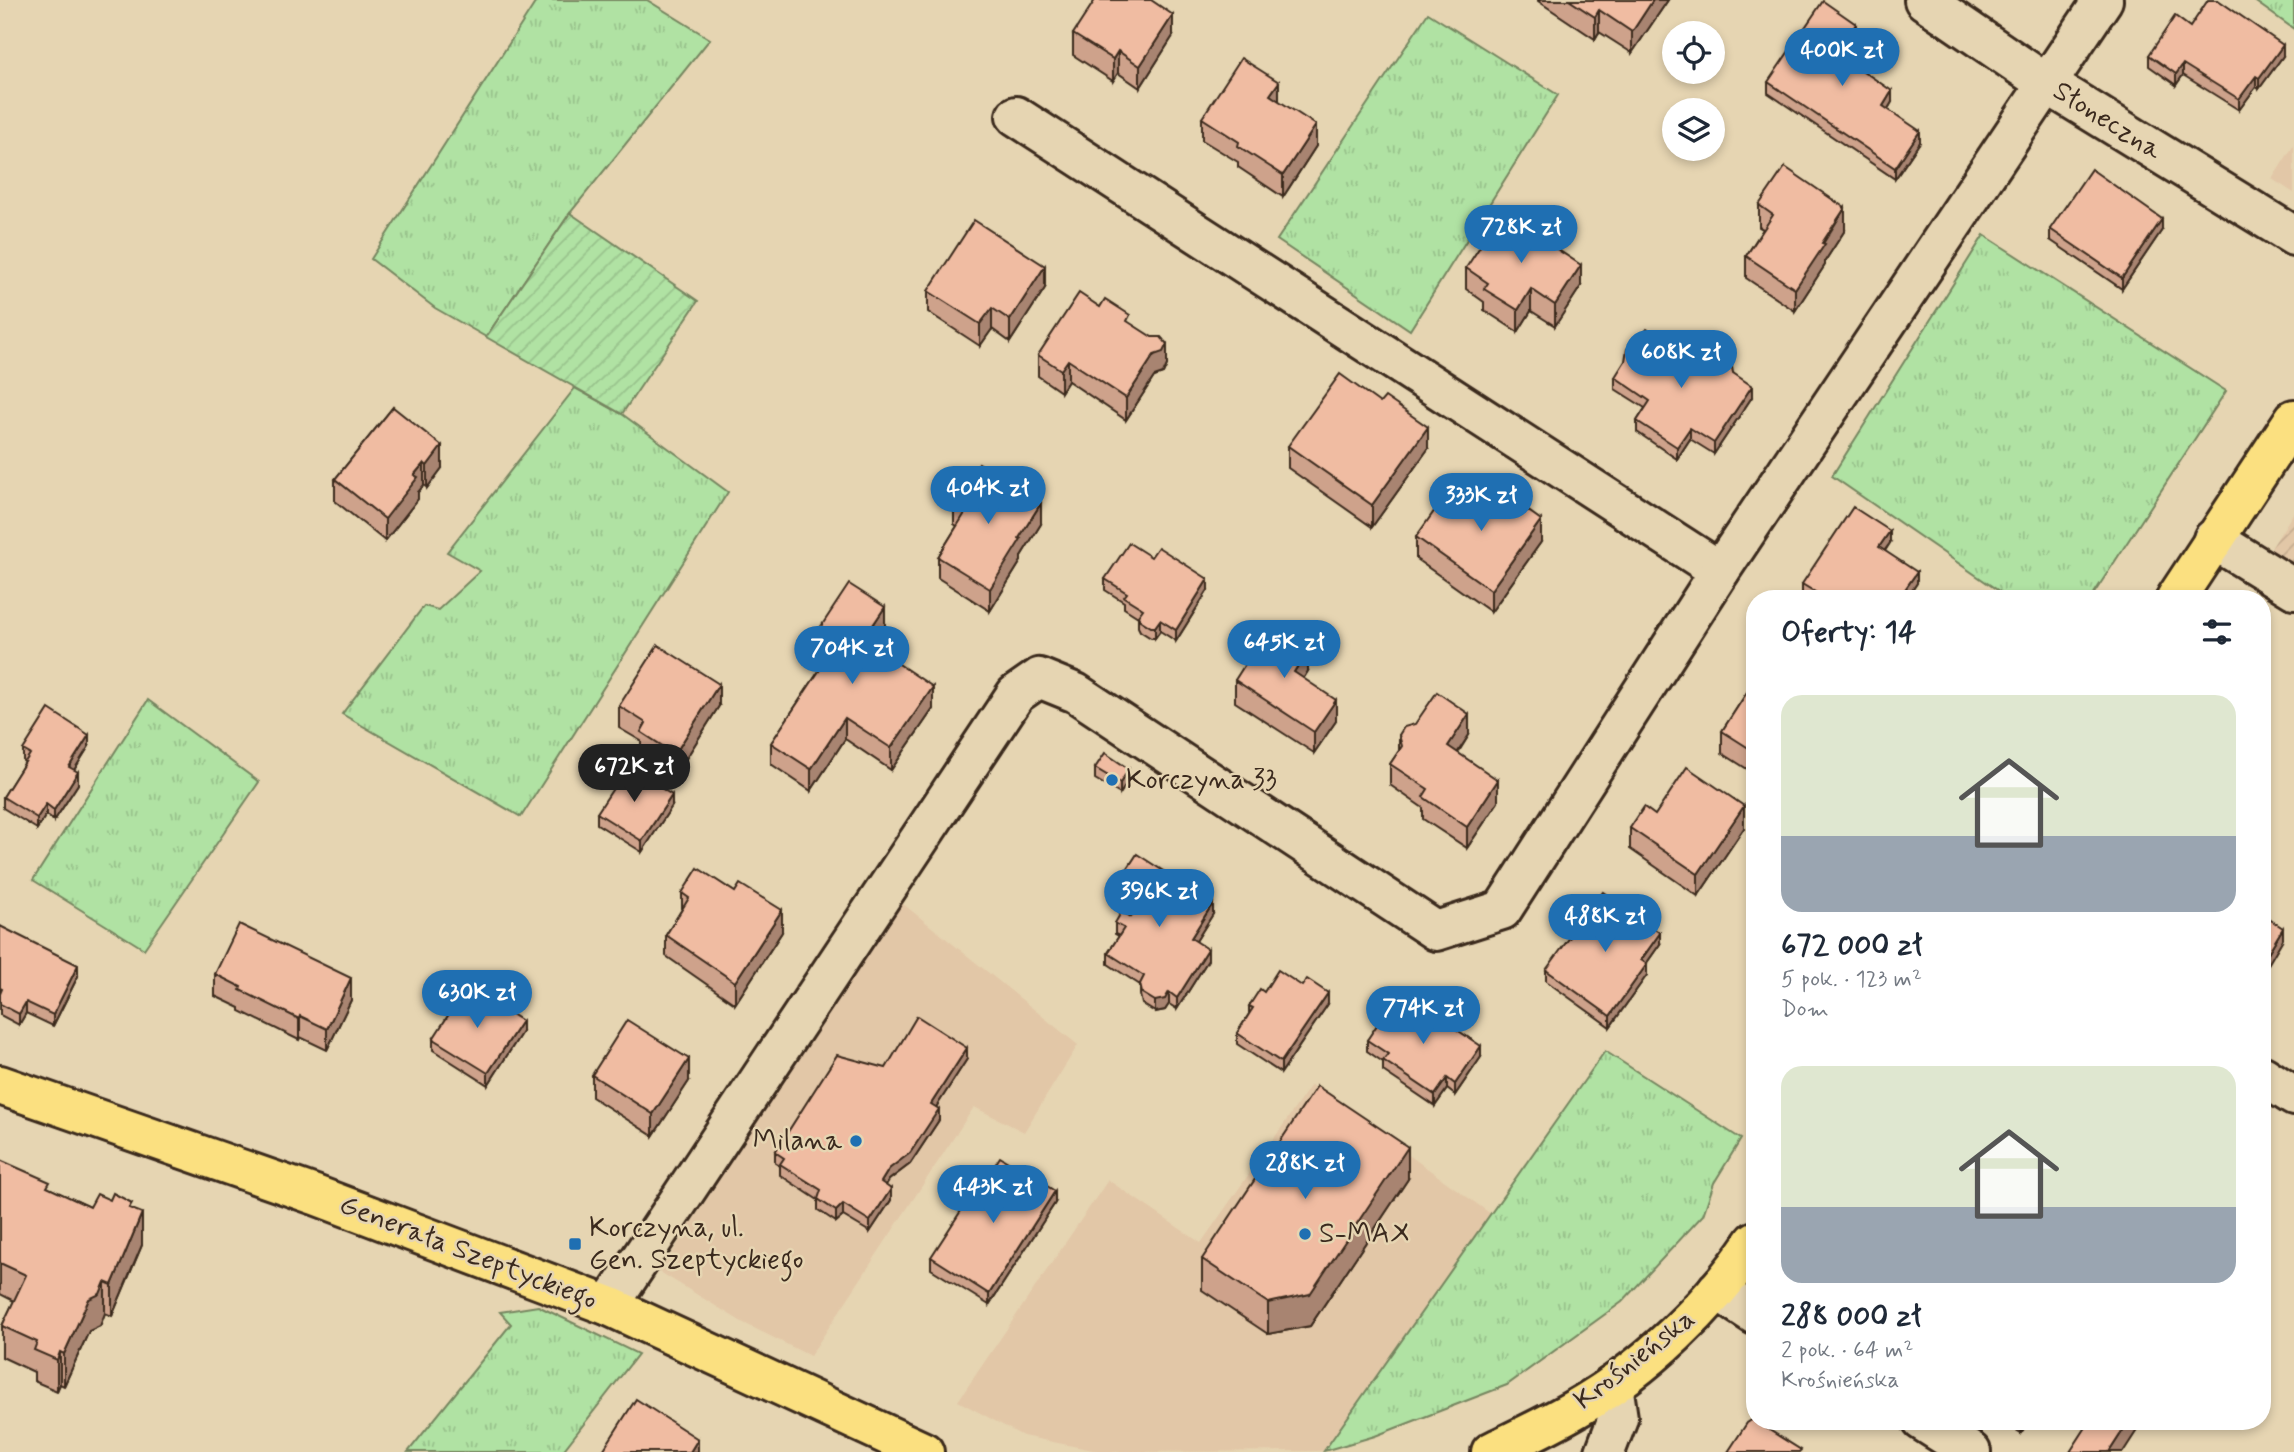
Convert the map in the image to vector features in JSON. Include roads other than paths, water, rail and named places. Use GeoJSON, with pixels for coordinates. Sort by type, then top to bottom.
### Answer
{"type":"FeatureCollection","features":[{"type":"Feature","properties":{"kind":"main road"},"geometry":{"type":"LineString","coordinates":[[2181,590],[2294,419]]}},
{"type":"Feature","properties":{"kind":"main road","name":"Generała Szeptyckiego"},"geometry":{"type":"LineString","coordinates":[[0,1085],[314,1195],[609,1306],[924,1452]]}},
{"type":"Feature","properties":{"kind":"main road","name":"Krośnieńska"},"geometry":{"type":"LineString","coordinates":[[1492,1452],[1577,1408],[1613,1385],[1685,1326],[1746,1254]]}},
{"type":"Feature","properties":{"kind":"street","name":"Słoneczna"},"geometry":{"type":"LineString","coordinates":[[1924,0],[2047,84],[2294,236]]}},
{"type":"Feature","properties":{"kind":"street"},"geometry":{"type":"LineString","coordinates":[[609,1306],[1016,694],[1039,678],[1076,693],[1436,931],[1502,910],[1720,571],[2103,0]]}},
{"type":"Feature","properties":{"kind":"street"},"geometry":{"type":"LineString","coordinates":[[1016,116],[1720,571]]}},
{"type":"Feature","properties":{"kind":"street"},"geometry":{"type":"LineString","coordinates":[[2213,539],[2294,589]]}},
{"type":"Feature","properties":{"kind":"street"},"geometry":{"type":"LineString","coordinates":[[2271,1081],[2294,1096]]}},
{"type":"Feature","properties":{"kind":"street"},"geometry":{"type":"LineString","coordinates":[[1717,1290],[1746,1309]]}},
{"type":"Feature","properties":{"kind":"street"},"geometry":{"type":"LineString","coordinates":[[1605,1452],[1618,1418],[1613,1385]]}},
{"type":"Feature","properties":{"kind":"street"},"geometry":{"type":"LineString","coordinates":[[1936,1430],[1971,1452]]}},
{"type":"Feature","properties":{"kind":"place","name":"Korczyna 33"},"geometry":{"type":"Point","coordinates":[1112,780]}},
{"type":"Feature","properties":{"kind":"place","name":"Milana"},"geometry":{"type":"Point","coordinates":[856,1141]}},
{"type":"Feature","properties":{"kind":"place","name":"S-MAX"},"geometry":{"type":"Point","coordinates":[1305,1234]}},
{"type":"Feature","properties":{"kind":"place","name":"Korczyna, ul. Gen. Szeptyckiego"},"geometry":{"type":"Point","coordinates":[575,1244]}}]}
